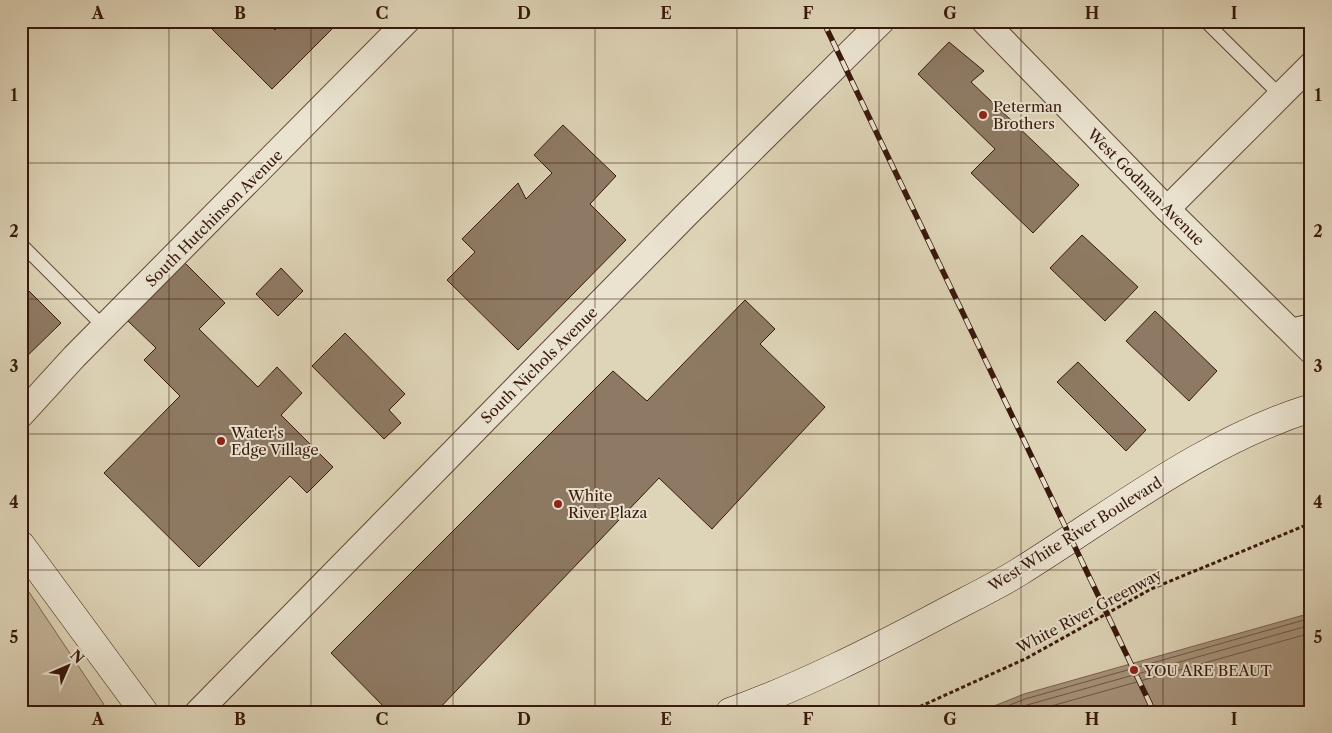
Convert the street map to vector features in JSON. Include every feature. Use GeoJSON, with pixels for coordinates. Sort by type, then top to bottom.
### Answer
{"type":"FeatureCollection","features":[{"type":"Feature","properties":{"kind":"street","name":"South Hutchinson Avenue"},"geometry":{"type":"LineString","coordinates":[[21,415],[104,327],[407,21]]}},
{"type":"Feature","properties":{"kind":"street","name":"South Nichols Avenue"},"geometry":{"type":"LineString","coordinates":[[198,712],[688,214],[882,21]]}},
{"type":"Feature","properties":{"kind":"street","name":"West Godman Avenue"},"geometry":{"type":"LineString","coordinates":[[984,21],[1167,209],[1311,351]]}},
{"type":"Feature","properties":{"kind":"street"},"geometry":{"type":"LineString","coordinates":[[1167,209],[1311,65]]}},
{"type":"Feature","properties":{"kind":"street","name":"West White River Boulevard"},"geometry":{"type":"LineString","coordinates":[[730,712],[798,685],[906,633],[1017,573],[1186,464],[1246,432],[1311,408]]}},
{"type":"Feature","properties":{"kind":"street"},"geometry":{"type":"LineString","coordinates":[[21,545],[144,712]]}},
{"type":"Feature","properties":{"kind":"lane"},"geometry":{"type":"LineString","coordinates":[[1205,21],[1280,96]]}},
{"type":"Feature","properties":{"kind":"lane"},"geometry":{"type":"LineString","coordinates":[[21,244],[104,327]]}},
{"type":"Feature","properties":{"kind":"lane"},"geometry":{"type":"LineString","coordinates":[[1285,326],[1311,320]]}},
{"type":"Feature","properties":{"kind":"path","name":"White River Greenway"},"geometry":{"type":"LineString","coordinates":[[908,712],[1027,658],[1151,589],[1311,523]]}},
{"type":"Feature","properties":{"kind":"shaded area"},"geometry":{"type":"Polygon","coordinates":[[[21,580],[103,703],[107,712],[21,712],[21,580]]]}},
{"type":"Feature","properties":{"kind":"water"},"geometry":{"type":"Polygon","coordinates":[[[1311,613],[1311,712],[979,712],[1024,694],[1311,613]]]}},
{"type":"Feature","properties":{"kind":"building"},"geometry":{"type":"Polygon","coordinates":[[[204,21],[266,21],[275,30],[283,21],[324,21],[332,29],[272,89],[204,21]]]}},
{"type":"Feature","properties":{"kind":"building","name":"Peterman Brothers"},"geometry":{"type":"Polygon","coordinates":[[[949,42],[984,71],[971,82],[1079,185],[1033,233],[971,173],[995,149],[918,74],[949,42]]]}},
{"type":"Feature","properties":{"kind":"building"},"geometry":{"type":"Polygon","coordinates":[[[563,125],[616,176],[590,204],[626,240],[518,350],[447,280],[475,252],[462,239],[518,183],[526,199],[552,173],[534,155],[563,125]]]}},
{"type":"Feature","properties":{"kind":"building"},"geometry":{"type":"Polygon","coordinates":[[[1082,235],[1138,287],[1105,321],[1050,268],[1082,235]]]}},
{"type":"Feature","properties":{"kind":"building","name":"Water's Edge Village"},"geometry":{"type":"Polygon","coordinates":[[[185,263],[225,303],[199,329],[258,387],[277,367],[302,393],[281,415],[333,467],[307,493],[290,476],[199,567],[104,473],[180,396],[144,360],[156,348],[128,321],[185,263]]]}},
{"type":"Feature","properties":{"kind":"building"},"geometry":{"type":"Polygon","coordinates":[[[281,268],[303,291],[278,316],[256,294],[281,268]]]}},
{"type":"Feature","properties":{"kind":"building"},"geometry":{"type":"Polygon","coordinates":[[[21,283],[61,323],[21,362],[21,283]]]}},
{"type":"Feature","properties":{"kind":"building","name":"White River Plaza"},"geometry":{"type":"Polygon","coordinates":[[[745,300],[775,329],[760,344],[825,407],[712,529],[659,478],[436,712],[389,712],[331,653],[613,371],[647,401],[745,300]]]}},
{"type":"Feature","properties":{"kind":"building"},"geometry":{"type":"Polygon","coordinates":[[[1155,311],[1217,371],[1189,401],[1126,341],[1155,311]]]}},
{"type":"Feature","properties":{"kind":"building"},"geometry":{"type":"Polygon","coordinates":[[[345,333],[405,394],[389,410],[401,423],[384,439],[312,366],[345,333]]]}},
{"type":"Feature","properties":{"kind":"building"},"geometry":{"type":"Polygon","coordinates":[[[1078,362],[1146,430],[1126,451],[1057,382],[1078,362]]]}},
{"type":"Feature","properties":{"kind":"railway"},"geometry":{"type":"LineString","coordinates":[[823,21],[1154,712]]}},
{"type":"Feature","properties":{"kind":"place","name":"Peterman Brothers"},"geometry":{"type":"Point","coordinates":[983,115]}},
{"type":"Feature","properties":{"kind":"place","name":"Water's Edge Village"},"geometry":{"type":"Point","coordinates":[221,441]}},
{"type":"Feature","properties":{"kind":"place","name":"White River Plaza"},"geometry":{"type":"Point","coordinates":[558,504]}},
{"type":"Feature","properties":{"kind":"place","name":"YOU ARE BEAUT"},"geometry":{"type":"Point","coordinates":[1134,670]}}]}
